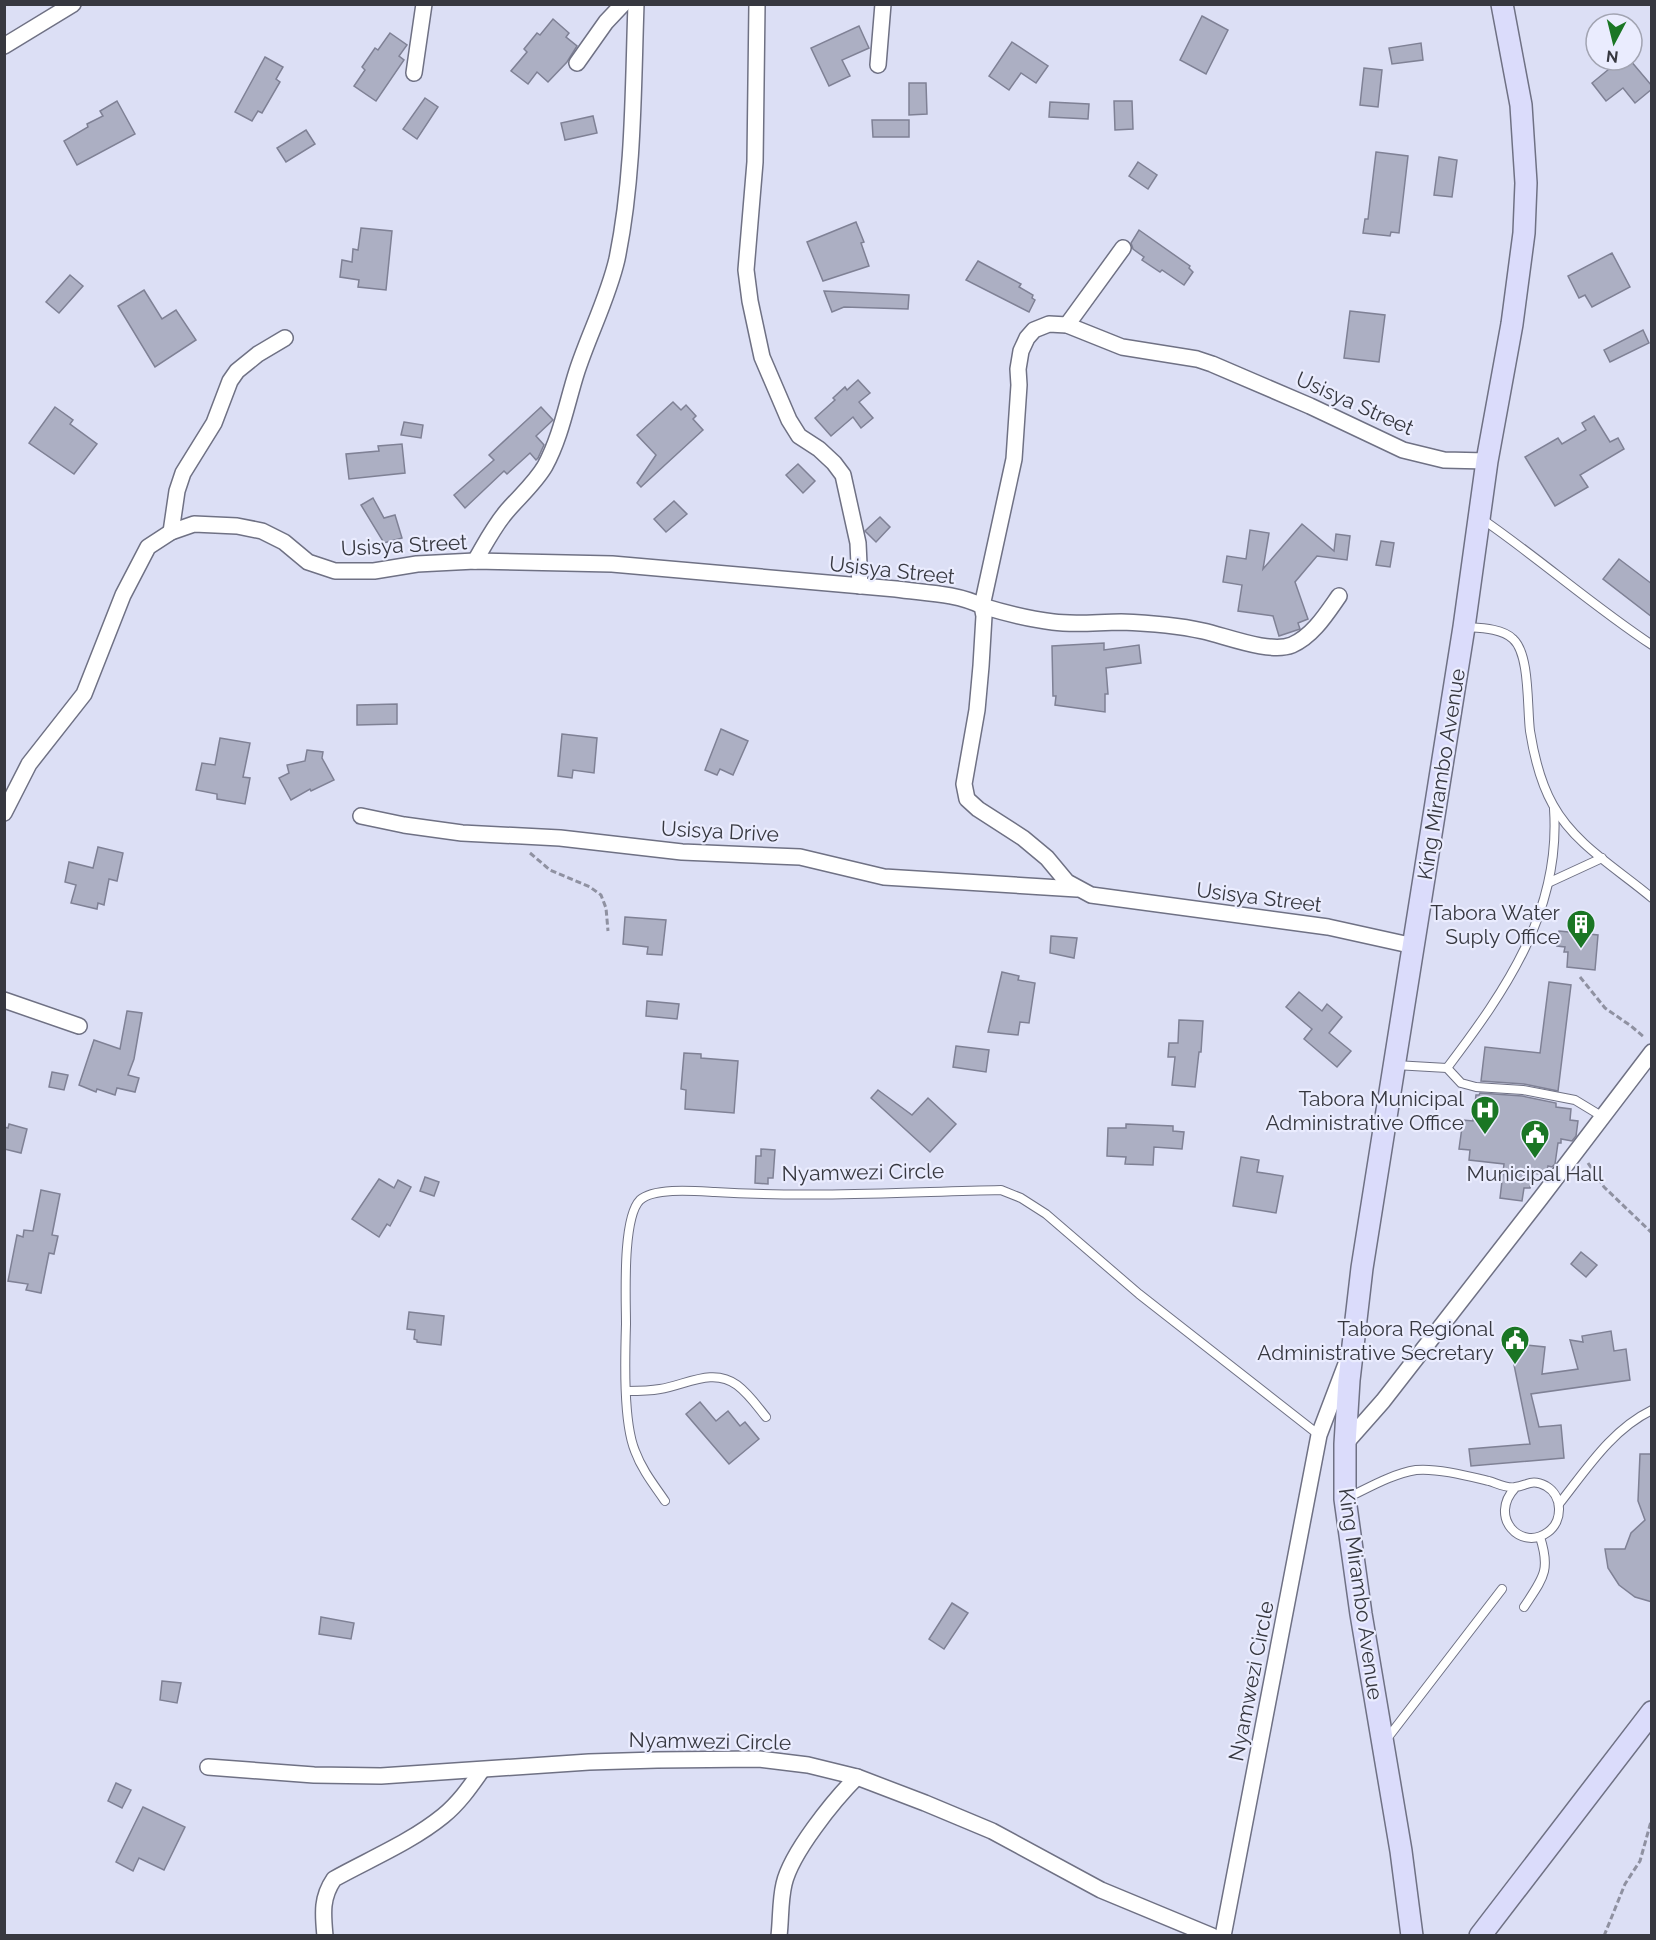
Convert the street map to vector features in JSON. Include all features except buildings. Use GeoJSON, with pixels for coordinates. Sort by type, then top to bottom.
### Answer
{"type":"FeatureCollection","features":[{"type":"Feature","properties":{"kind":"main road","name":"King Mirambo Avenue"},"geometry":{"type":"LineString","coordinates":[[1412,1935],[1409,1903],[1361,1614],[1345,1499],[1345,1444],[1362,1268],[1464,627],[1487,461],[1512,324],[1526,205],[1521,105],[1502,4]]}},
{"type":"Feature","properties":{"kind":"main road"},"geometry":{"type":"LineString","coordinates":[[1480,1935],[1652,1712]]}},
{"type":"Feature","properties":{"kind":"street"},"geometry":{"type":"LineString","coordinates":[[4,46],[73,4]]}},
{"type":"Feature","properties":{"kind":"street"},"geometry":{"type":"LineString","coordinates":[[414,73],[424,4]]}},
{"type":"Feature","properties":{"kind":"street"},"geometry":{"type":"LineString","coordinates":[[577,63],[606,22],[623,4]]}},
{"type":"Feature","properties":{"kind":"street"},"geometry":{"type":"LineString","coordinates":[[475,561],[506,512],[530,487],[552,452],[577,370],[616,261],[624,217],[631,135],[636,4]]}},
{"type":"Feature","properties":{"kind":"street"},"geometry":{"type":"LineString","coordinates":[[757,4],[755,162],[746,270],[750,301],[762,357],[789,420],[799,436],[819,449],[843,475],[858,543],[860,586]]}},
{"type":"Feature","properties":{"kind":"street"},"geometry":{"type":"LineString","coordinates":[[878,65],[883,4]]}},
{"type":"Feature","properties":{"kind":"street"},"geometry":{"type":"LineString","coordinates":[[1067,325],[1123,248]]}},
{"type":"Feature","properties":{"kind":"street","name":"Usisya Street"},"geometry":{"type":"LineString","coordinates":[[1414,946],[1328,927],[1091,895],[1077,889],[1023,838],[978,809],[967,799],[964,784],[977,710],[984,616],[982,606],[1014,459],[1018,369],[1021,351],[1027,338],[1035,330],[1049,324],[1067,325],[1122,347],[1197,358],[1310,406],[1403,450],[1444,460],[1487,461]]}},
{"type":"Feature","properties":{"kind":"street"},"geometry":{"type":"LineString","coordinates":[[171,532],[177,491],[183,473],[214,423],[230,381],[237,371],[258,354],[285,338]]}},
{"type":"Feature","properties":{"kind":"street","name":"Usisya Street"},"geometry":{"type":"LineString","coordinates":[[4,813],[28,764],[84,694],[119,604],[148,547],[171,532],[194,524],[215,524],[262,531],[284,542],[308,562],[335,571],[374,571],[417,564],[475,561],[612,564],[860,586],[963,598],[982,606]]}},
{"type":"Feature","properties":{"kind":"street"},"geometry":{"type":"LineString","coordinates":[[982,606],[1006,614],[1054,622],[1139,623],[1174,626],[1278,647],[1291,645],[1305,637],[1322,620],[1339,596]]}},
{"type":"Feature","properties":{"kind":"street","name":"Usisya Drive"},"geometry":{"type":"LineString","coordinates":[[361,816],[462,833],[581,840],[682,852],[800,857],[858,872],[907,880],[1077,889]]}},
{"type":"Feature","properties":{"kind":"street"},"geometry":{"type":"LineString","coordinates":[[4,1000],[79,1026]]}},
{"type":"Feature","properties":{"kind":"street"},"geometry":{"type":"LineString","coordinates":[[1345,1444],[1383,1401],[1578,1150],[1603,1117],[1648,1045]]}},
{"type":"Feature","properties":{"kind":"street","name":"Nyamwezi Circle"},"geometry":{"type":"LineString","coordinates":[[1223,1935],[1319,1435],[1353,1348]]}},
{"type":"Feature","properties":{"kind":"street","name":"Nyamwezi Circle"},"geometry":{"type":"LineString","coordinates":[[208,1767],[314,1775],[381,1776],[589,1762],[759,1759],[808,1765],[856,1777],[992,1831],[1101,1890],[1212,1935]]}},
{"type":"Feature","properties":{"kind":"street"},"geometry":{"type":"LineString","coordinates":[[325,1935],[326,1891],[334,1879],[410,1838],[442,1816],[464,1796],[482,1770]]}},
{"type":"Feature","properties":{"kind":"street"},"geometry":{"type":"LineString","coordinates":[[779,1935],[781,1899],[788,1871],[830,1806],[856,1777]]}},
{"type":"Feature","properties":{"kind":"lane"},"geometry":{"type":"LineString","coordinates":[[1480,518],[1652,645]]}},
{"type":"Feature","properties":{"kind":"lane"},"geometry":{"type":"LineString","coordinates":[[1464,627],[1493,630],[1512,637],[1521,648],[1525,661],[1530,733],[1542,784],[1554,807],[1581,842],[1652,898]]}},
{"type":"Feature","properties":{"kind":"lane"},"geometry":{"type":"LineString","coordinates":[[1447,1068],[1489,1011],[1517,965],[1542,910],[1550,882],[1556,837],[1554,807]]}},
{"type":"Feature","properties":{"kind":"lane"},"geometry":{"type":"LineString","coordinates":[[1550,882],[1602,858]]}},
{"type":"Feature","properties":{"kind":"lane"},"geometry":{"type":"LineString","coordinates":[[1395,1065],[1447,1068],[1461,1083],[1476,1087],[1523,1090],[1575,1100],[1603,1117]]}},
{"type":"Feature","properties":{"kind":"lane","name":"Nyamwezi Circle"},"geometry":{"type":"LineString","coordinates":[[665,1501],[643,1470],[633,1448],[628,1413],[625,1344],[629,1222],[640,1200],[651,1194],[685,1190],[772,1195],[1001,1190],[1021,1198],[1046,1214],[1139,1294],[1319,1435]]}},
{"type":"Feature","properties":{"kind":"lane"},"geometry":{"type":"LineString","coordinates":[[627,1391],[660,1389],[694,1379],[711,1377],[726,1379],[738,1385],[766,1417]]}},
{"type":"Feature","properties":{"kind":"lane"},"geometry":{"type":"LineString","coordinates":[[1559,1504],[1619,1431],[1652,1410]]}},
{"type":"Feature","properties":{"kind":"lane"},"geometry":{"type":"LineString","coordinates":[[1345,1499],[1382,1481],[1418,1470],[1452,1473],[1515,1488]]}},
{"type":"Feature","properties":{"kind":"lane"},"geometry":{"type":"LineString","coordinates":[[1536,1482],[1547,1486],[1555,1494],[1559,1504],[1559,1514],[1556,1524],[1549,1532],[1529,1538],[1518,1535],[1510,1527],[1505,1518],[1504,1506],[1507,1496],[1515,1488],[1525,1483],[1536,1482]]}},
{"type":"Feature","properties":{"kind":"lane"},"geometry":{"type":"LineString","coordinates":[[1524,1607],[1545,1569],[1546,1561],[1540,1536]]}},
{"type":"Feature","properties":{"kind":"lane"},"geometry":{"type":"LineString","coordinates":[[1384,1743],[1502,1589]]}},
{"type":"Feature","properties":{"kind":"path"},"geometry":{"type":"LineString","coordinates":[[520,836],[527,850],[550,870],[590,887],[601,895],[606,908],[608,931]]}},
{"type":"Feature","properties":{"kind":"path"},"geometry":{"type":"LineString","coordinates":[[1580,977],[1605,1008],[1631,1026],[1648,1045]]}},
{"type":"Feature","properties":{"kind":"path"},"geometry":{"type":"LineString","coordinates":[[1578,1150],[1604,1187],[1652,1233]]}},
{"type":"Feature","properties":{"kind":"path"},"geometry":{"type":"LineString","coordinates":[[1604,1935],[1625,1884],[1640,1861],[1652,1818]]}},
{"type":"Feature","properties":{"kind":"place","name":"Tabora Water Suply Office"},"geometry":{"type":"Point","coordinates":[1581,950]}},
{"type":"Feature","properties":{"kind":"place","name":"Tabora Municipal Administrative Office"},"geometry":{"type":"Point","coordinates":[1485,1136]}},
{"type":"Feature","properties":{"kind":"place","name":"Municipal Hall"},"geometry":{"type":"Point","coordinates":[1535,1160]}},
{"type":"Feature","properties":{"kind":"place","name":"Tabora Regional Administrative Secretary"},"geometry":{"type":"Point","coordinates":[1515,1366]}}]}
